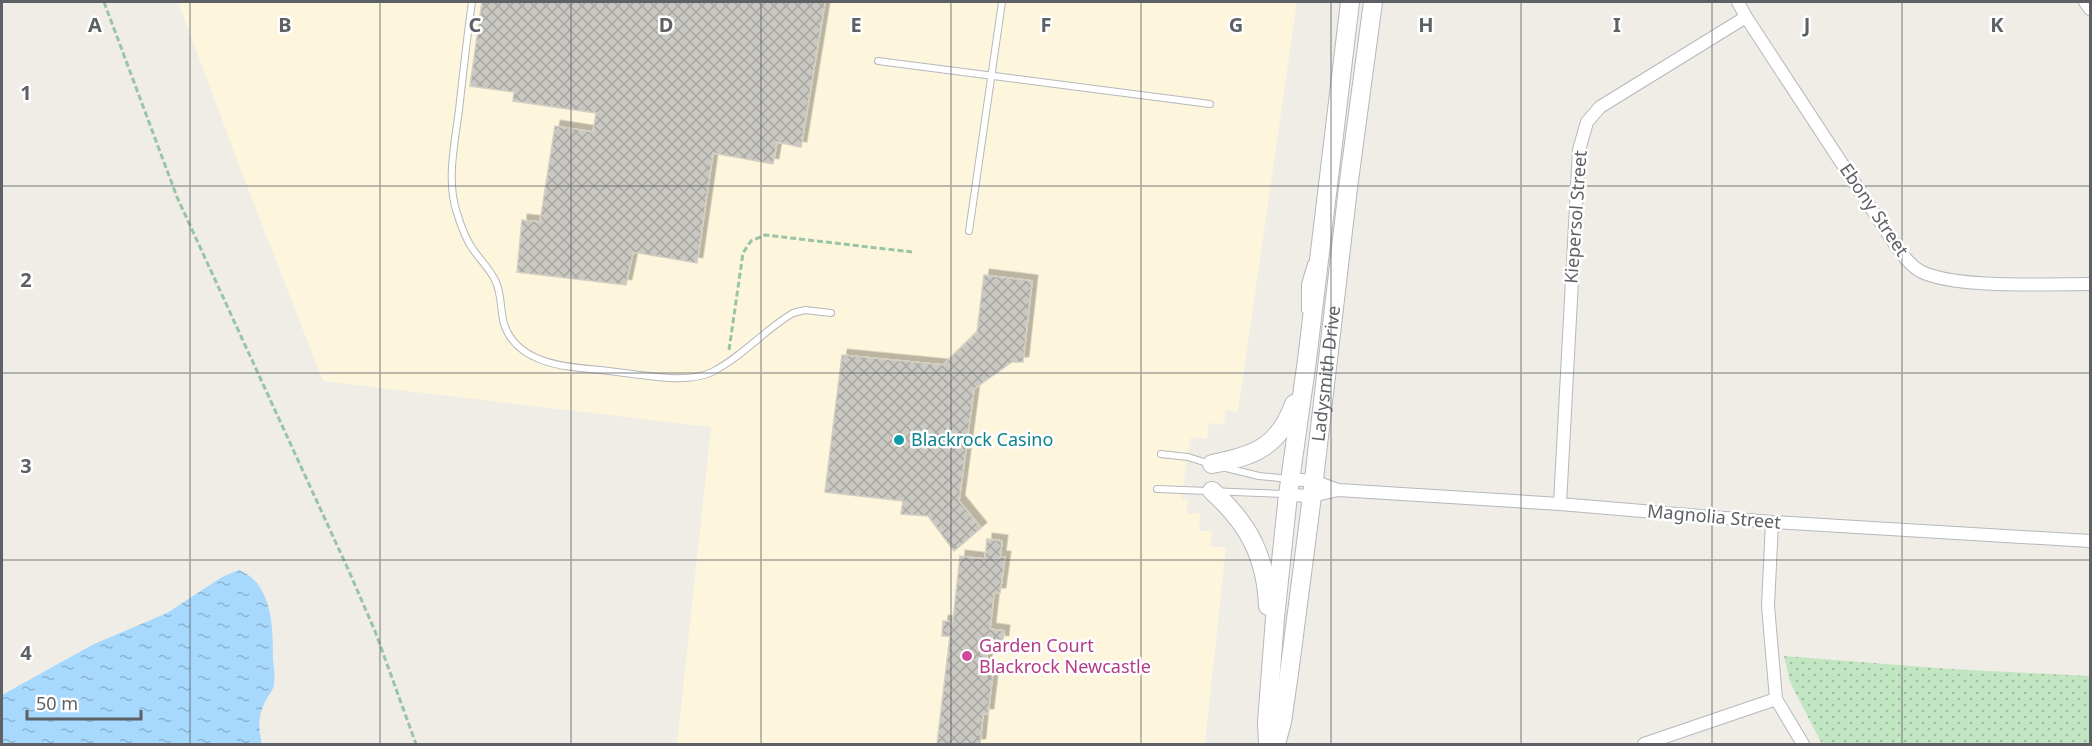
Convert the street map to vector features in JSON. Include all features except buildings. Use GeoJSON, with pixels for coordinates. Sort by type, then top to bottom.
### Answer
{"type":"FeatureCollection","features":[{"type":"Feature","properties":{"kind":"street","name":"Ladysmith Drive"},"geometry":{"type":"LineString","coordinates":[[1268,744],[1267,722],[1272,658],[1289,487],[1307,360],[1350,2]]}},
{"type":"Feature","properties":{"kind":"street","name":"Ladysmith Drive"},"geometry":{"type":"LineString","coordinates":[[1276,744],[1282,722],[1313,489],[1348,188],[1373,2]]}},
{"type":"Feature","properties":{"kind":"street","name":"Ebony Street"},"geometry":{"type":"LineString","coordinates":[[1738,2],[1904,258],[1918,270],[1935,277],[1975,282],[2091,284]]}},
{"type":"Feature","properties":{"kind":"street"},"geometry":{"type":"LineString","coordinates":[[2085,2],[2091,9]]}},
{"type":"Feature","properties":{"kind":"street","name":"Kiepersol Street"},"geometry":{"type":"LineString","coordinates":[[1560,504],[1579,157],[1587,122],[1600,106],[1746,17]]}},
{"type":"Feature","properties":{"kind":"street"},"geometry":{"type":"LineString","coordinates":[[1212,464],[1242,458],[1263,449],[1278,435],[1288,419],[1307,360]]}},
{"type":"Feature","properties":{"kind":"street","name":"Magnolia Street"},"geometry":{"type":"LineString","coordinates":[[1289,487],[1560,504],[1772,522],[2091,541]]}},
{"type":"Feature","properties":{"kind":"street"},"geometry":{"type":"LineString","coordinates":[[1212,491],[1240,520],[1256,547],[1263,566],[1268,593],[1272,658]]}},
{"type":"Feature","properties":{"kind":"street"},"geometry":{"type":"LineString","coordinates":[[1772,522],[1768,606],[1776,699],[1803,744]]}},
{"type":"Feature","properties":{"kind":"street"},"geometry":{"type":"LineString","coordinates":[[1644,744],[1776,699]]}},
{"type":"Feature","properties":{"kind":"lane"},"geometry":{"type":"LineString","coordinates":[[472,2],[452,187],[456,211],[468,243],[496,281],[503,320],[514,342],[534,357],[557,364],[665,377],[696,376],[711,373],[726,364],[793,313],[805,310],[831,313]]}},
{"type":"Feature","properties":{"kind":"lane"},"geometry":{"type":"LineString","coordinates":[[969,231],[1002,2]]}},
{"type":"Feature","properties":{"kind":"lane"},"geometry":{"type":"LineString","coordinates":[[878,61],[1210,104]]}},
{"type":"Feature","properties":{"kind":"lane"},"geometry":{"type":"LineString","coordinates":[[1161,454],[1188,457],[1289,487]]}},
{"type":"Feature","properties":{"kind":"lane"},"geometry":{"type":"LineString","coordinates":[[1157,489],[1212,491],[1289,487]]}},
{"type":"Feature","properties":{"kind":"path"},"geometry":{"type":"LineString","coordinates":[[104,2],[177,197],[375,631],[416,744]]}},
{"type":"Feature","properties":{"kind":"path"},"geometry":{"type":"LineString","coordinates":[[726,364],[734,325],[739,270],[743,253],[751,241],[765,235],[912,252]]}},
{"type":"Feature","properties":{"kind":"shaded area"},"geometry":{"type":"Polygon","coordinates":[[[178,2],[1297,2],[1238,412],[1226,410],[1224,425],[1209,423],[1207,439],[1191,437],[1181,499],[1188,500],[1187,514],[1200,513],[1199,531],[1212,531],[1211,547],[1226,547],[1205,744],[677,744],[711,427],[323,381],[178,2]]]}},
{"type":"Feature","properties":{"kind":"green space"},"geometry":{"type":"Polygon","coordinates":[[[1784,656],[1950,669],[2090,676],[2090,744],[1822,744],[1790,682],[1784,656]]]}},
{"type":"Feature","properties":{"kind":"water"},"geometry":{"type":"Polygon","coordinates":[[[239,570],[259,585],[269,608],[271,621],[274,680],[260,716],[262,744],[2,744],[2,695],[92,645],[167,613],[222,577],[239,570]]]}},
{"type":"Feature","properties":{"kind":"place","name":"Blackrock Casino"},"geometry":{"type":"Point","coordinates":[899,440]}},
{"type":"Feature","properties":{"kind":"place","name":"Garden Court Blackrock Newcastle"},"geometry":{"type":"Point","coordinates":[967,656]}}]}
